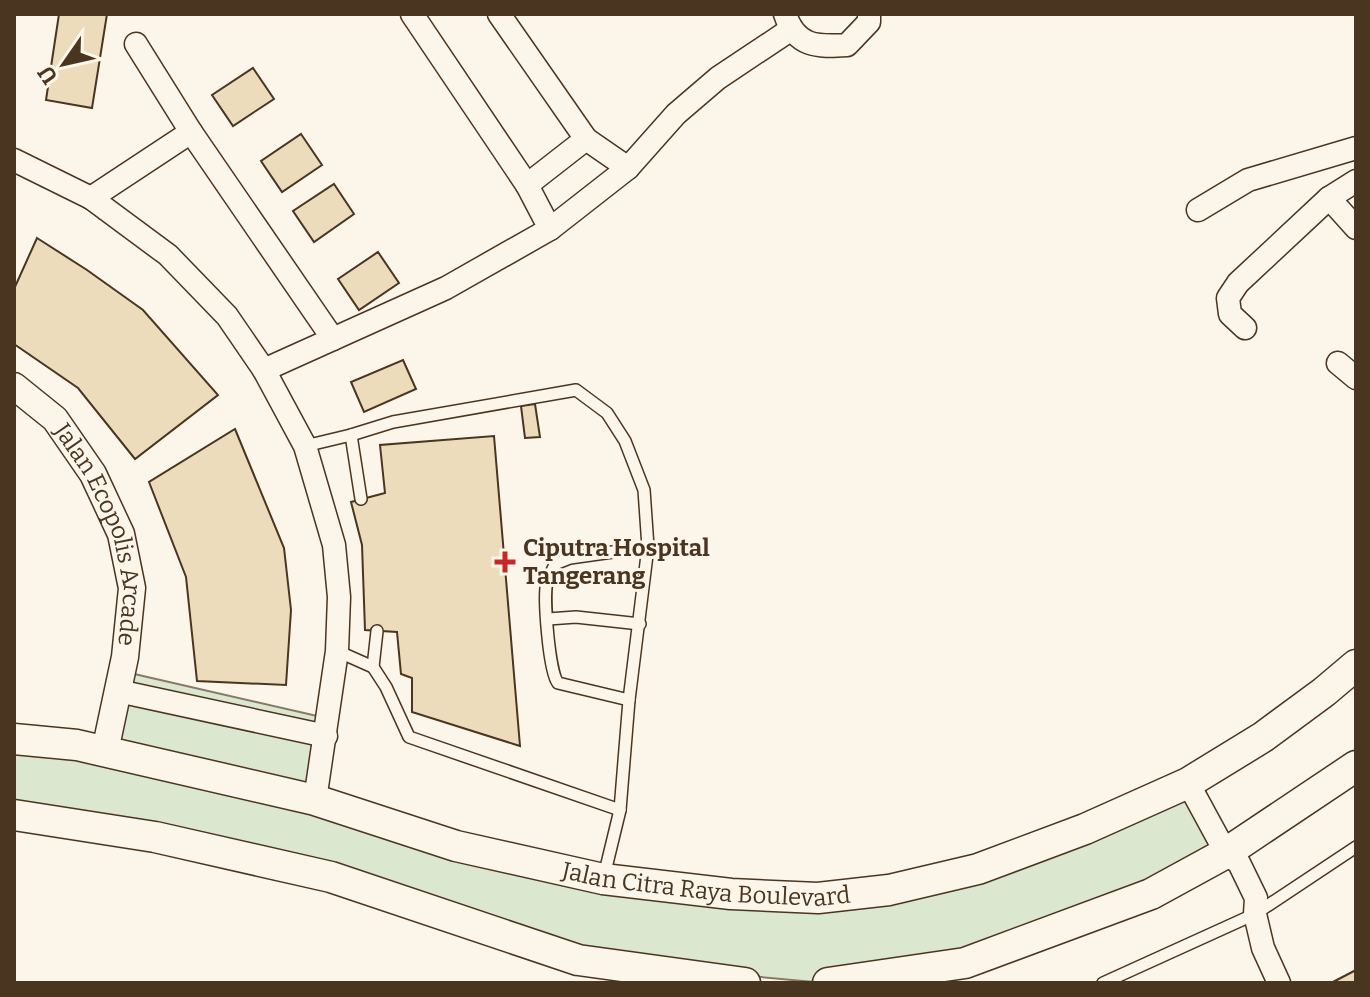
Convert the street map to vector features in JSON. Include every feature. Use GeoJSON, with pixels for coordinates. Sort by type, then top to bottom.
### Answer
{"type":"FeatureCollection","features":[{"type":"Feature","properties":{"kind":"main road","name":"Jalan Citra Raya Boulevard"},"geometry":{"type":"LineString","coordinates":[[14,739],[77,745],[315,800],[456,846],[603,879],[745,895],[818,898],[889,890],[978,869],[1085,829],[1188,783],[1263,737],[1356,665]]}},
{"type":"Feature","properties":{"kind":"main road"},"geometry":{"type":"LineString","coordinates":[[828,983],[965,963],[1151,894],[1226,853],[1356,766]]}},
{"type":"Feature","properties":{"kind":"main road"},"geometry":{"type":"LineString","coordinates":[[14,815],[155,837],[331,877],[578,960],[745,983]]}},
{"type":"Feature","properties":{"kind":"street"},"geometry":{"type":"LineString","coordinates":[[412,14],[527,185],[550,229]]}},
{"type":"Feature","properties":{"kind":"street"},"geometry":{"type":"LineString","coordinates":[[499,14],[586,139],[628,168]]}},
{"type":"Feature","properties":{"kind":"street"},"geometry":{"type":"LineString","coordinates":[[264,370],[446,288],[550,229],[628,168],[676,114],[788,22],[816,47],[847,45],[869,22],[869,14]]}},
{"type":"Feature","properties":{"kind":"street"},"geometry":{"type":"LineString","coordinates":[[136,44],[191,132],[333,339]]}},
{"type":"Feature","properties":{"kind":"street"},"geometry":{"type":"LineString","coordinates":[[91,198],[191,132]]}},
{"type":"Feature","properties":{"kind":"street"},"geometry":{"type":"LineString","coordinates":[[527,185],[586,139]]}},
{"type":"Feature","properties":{"kind":"street"},"geometry":{"type":"LineString","coordinates":[[1198,210],[1248,180],[1356,148]]}},
{"type":"Feature","properties":{"kind":"street"},"geometry":{"type":"LineString","coordinates":[[14,160],[91,198],[168,255],[227,316],[264,370],[305,446],[334,545],[339,597],[337,651],[315,800]]}},
{"type":"Feature","properties":{"kind":"street"},"geometry":{"type":"LineString","coordinates":[[1245,328],[1230,314],[1228,298],[1233,290],[1329,198],[1356,181]]}},
{"type":"Feature","properties":{"kind":"street"},"geometry":{"type":"LineString","coordinates":[[1329,198],[1356,228]]}},
{"type":"Feature","properties":{"kind":"street"},"geometry":{"type":"LineString","coordinates":[[1338,363],[1356,378]]}},
{"type":"Feature","properties":{"kind":"street","name":"Jalan Ecopolis Arcade"},"geometry":{"type":"LineString","coordinates":[[14,386],[55,419],[93,474],[121,534],[132,588],[118,691],[105,751]]}},
{"type":"Feature","properties":{"kind":"street"},"geometry":{"type":"LineString","coordinates":[[118,691],[326,736]]}},
{"type":"Feature","properties":{"kind":"street"},"geometry":{"type":"LineString","coordinates":[[1188,783],[1226,853],[1226,872],[1243,905],[1255,914],[1263,948],[1279,983]]}},
{"type":"Feature","properties":{"kind":"lane"},"geometry":{"type":"LineString","coordinates":[[305,446],[393,422],[576,390],[607,413],[625,441],[644,490],[648,547],[629,700],[620,810],[603,879]]}},
{"type":"Feature","properties":{"kind":"lane"},"geometry":{"type":"LineString","coordinates":[[351,435],[361,499]]}},
{"type":"Feature","properties":{"kind":"lane"},"geometry":{"type":"LineString","coordinates":[[629,700],[558,683],[553,678],[546,584],[555,564],[570,558],[648,547]]}},
{"type":"Feature","properties":{"kind":"lane"},"geometry":{"type":"LineString","coordinates":[[548,619],[576,617],[640,624]]}},
{"type":"Feature","properties":{"kind":"lane"},"geometry":{"type":"LineString","coordinates":[[373,667],[377,631]]}},
{"type":"Feature","properties":{"kind":"lane"},"geometry":{"type":"LineString","coordinates":[[337,651],[373,667],[386,687],[409,737],[620,810]]}},
{"type":"Feature","properties":{"kind":"lane"},"geometry":{"type":"LineString","coordinates":[[1103,983],[1255,914],[1356,847]]}},
{"type":"Feature","properties":{"kind":"green space"},"geometry":{"type":"Polygon","coordinates":[[[130,673],[326,718],[312,797],[107,749],[130,673]]]}},
{"type":"Feature","properties":{"kind":"green space"},"geometry":{"type":"Polygon","coordinates":[[[14,739],[368,817],[826,910],[1190,798],[1225,856],[958,960],[825,983],[578,960],[155,838],[14,815],[14,739]]]}},
{"type":"Feature","properties":{"kind":"building"},"geometry":{"type":"Polygon","coordinates":[[[59,14],[107,14],[92,108],[46,100],[59,14]]]}},
{"type":"Feature","properties":{"kind":"building"},"geometry":{"type":"Polygon","coordinates":[[[253,68],[274,99],[233,126],[212,95],[253,68]]]}},
{"type":"Feature","properties":{"kind":"building"},"geometry":{"type":"Polygon","coordinates":[[[301,134],[322,165],[282,192],[261,161],[301,134]]]}},
{"type":"Feature","properties":{"kind":"building"},"geometry":{"type":"Polygon","coordinates":[[[334,184],[354,214],[314,242],[293,211],[334,184]]]}},
{"type":"Feature","properties":{"kind":"building"},"geometry":{"type":"Polygon","coordinates":[[[37,238],[143,310],[218,395],[135,459],[78,388],[14,344],[14,289],[37,238]]]}},
{"type":"Feature","properties":{"kind":"building"},"geometry":{"type":"Polygon","coordinates":[[[378,252],[399,283],[359,310],[338,279],[378,252]]]}},
{"type":"Feature","properties":{"kind":"building"},"geometry":{"type":"Polygon","coordinates":[[[403,360],[416,389],[364,412],[351,382],[403,360]]]}},
{"type":"Feature","properties":{"kind":"building"},"geometry":{"type":"Polygon","coordinates":[[[535,404],[540,437],[525,438],[521,406],[535,404]]]}},
{"type":"Feature","properties":{"kind":"building"},"geometry":{"type":"Polygon","coordinates":[[[235,429],[284,548],[291,610],[286,685],[197,681],[186,577],[149,482],[235,429]]]}},
{"type":"Feature","properties":{"kind":"building"},"geometry":{"type":"Polygon","coordinates":[[[494,436],[520,746],[412,712],[412,678],[401,674],[397,632],[365,630],[362,545],[351,502],[385,493],[380,445],[494,436]]]}},
{"type":"Feature","properties":{"kind":"building"},"geometry":{"type":"Polygon","coordinates":[[[1356,970],[1356,983],[1331,983],[1356,970]]]}},
{"type":"Feature","properties":{"kind":"place","name":"Ciputra Hospital Tangerang"},"geometry":{"type":"Point","coordinates":[505,562]}}]}
